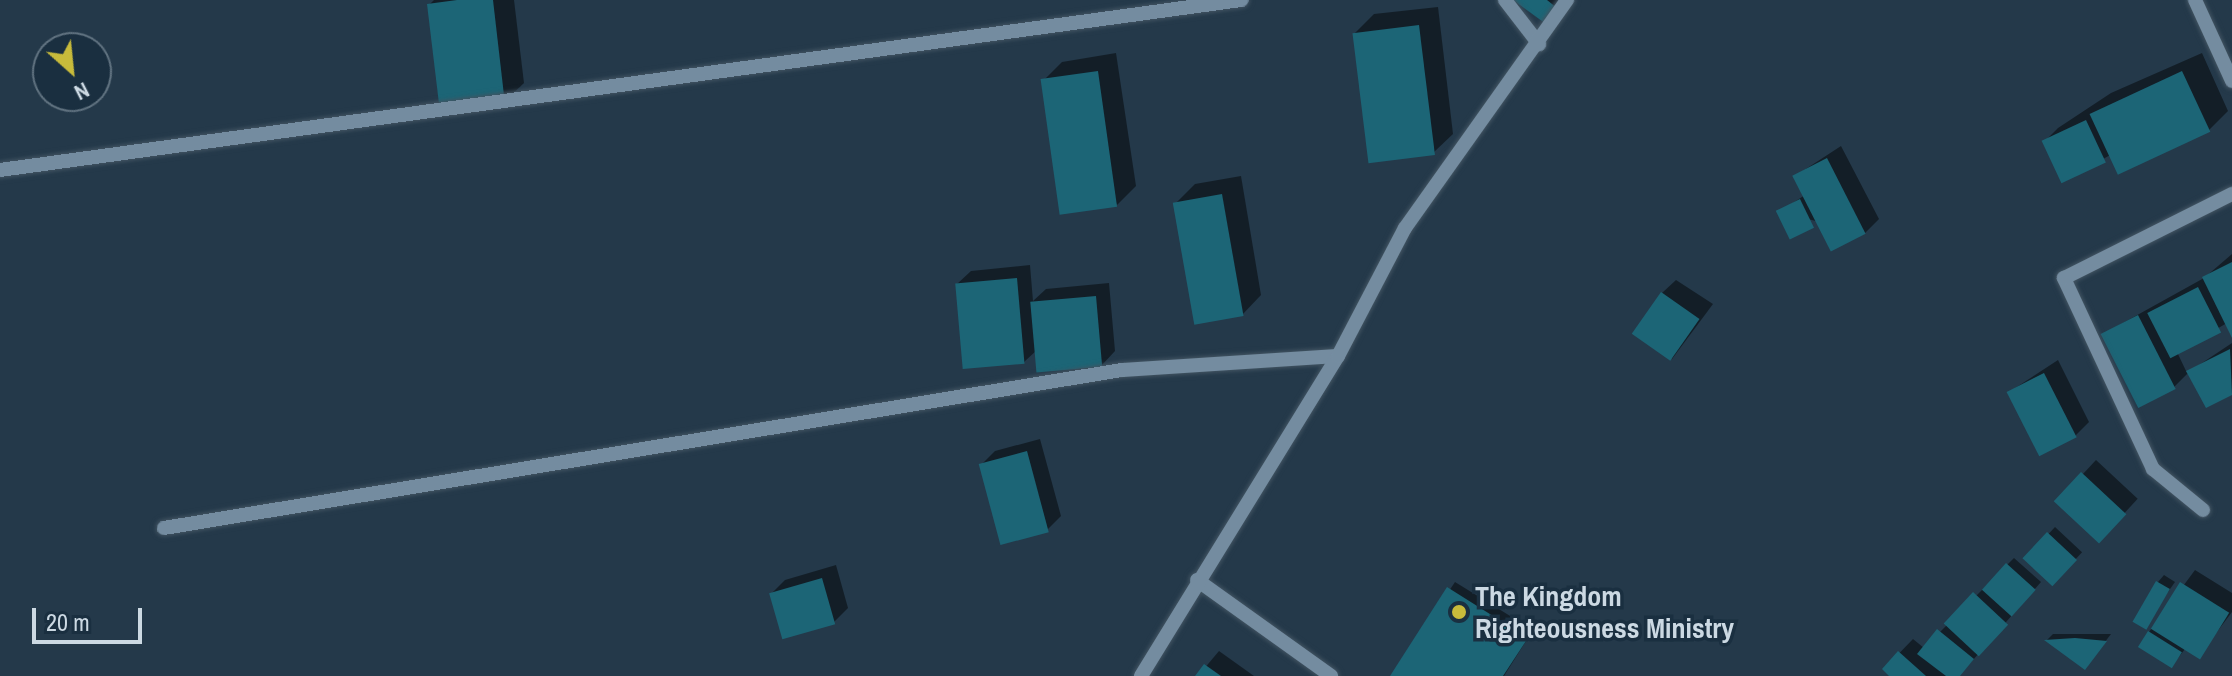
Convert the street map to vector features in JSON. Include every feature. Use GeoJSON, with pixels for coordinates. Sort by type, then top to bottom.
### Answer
{"type":"FeatureCollection","features":[{"type":"Feature","properties":{"kind":"street"},"geometry":{"type":"LineString","coordinates":[[0,170],[1241,0]]}},
{"type":"Feature","properties":{"kind":"street"},"geometry":{"type":"LineString","coordinates":[[1505,0],[1539,44]]}},
{"type":"Feature","properties":{"kind":"street"},"geometry":{"type":"LineString","coordinates":[[1141,676],[1197,580],[1338,356],[1405,228],[1539,44],[1567,0]]}},
{"type":"Feature","properties":{"kind":"street"},"geometry":{"type":"LineString","coordinates":[[2195,0],[2232,81]]}},
{"type":"Feature","properties":{"kind":"street"},"geometry":{"type":"LineString","coordinates":[[2203,510],[2153,469],[2064,278],[2232,194]]}},
{"type":"Feature","properties":{"kind":"street"},"geometry":{"type":"LineString","coordinates":[[164,528],[1122,370],[1338,356]]}},
{"type":"Feature","properties":{"kind":"street"},"geometry":{"type":"LineString","coordinates":[[1197,580],[1331,676]]}},
{"type":"Feature","properties":{"kind":"building"},"geometry":{"type":"Polygon","coordinates":[[[493,0],[505,104],[440,112],[427,4],[493,0]]]}},
{"type":"Feature","properties":{"kind":"building"},"geometry":{"type":"Polygon","coordinates":[[[1513,0],[1547,0],[1557,8],[1546,24],[1513,0]]]}},
{"type":"Feature","properties":{"kind":"building"},"geometry":{"type":"Polygon","coordinates":[[[1419,25],[1435,155],[1368,163],[1352,33],[1419,25]]]}},
{"type":"Feature","properties":{"kind":"building"},"geometry":{"type":"Polygon","coordinates":[[[1098,71],[1117,207],[1060,215],[1041,79],[1098,71]]]}},
{"type":"Feature","properties":{"kind":"building"},"geometry":{"type":"Polygon","coordinates":[[[2182,71],[2210,132],[2118,175],[2090,114],[2182,71]]]}},
{"type":"Feature","properties":{"kind":"building"},"geometry":{"type":"Polygon","coordinates":[[[2086,120],[2106,163],[2061,183],[2042,141],[2086,120]]]}},
{"type":"Feature","properties":{"kind":"building"},"geometry":{"type":"Polygon","coordinates":[[[1827,158],[1866,234],[1831,251],[1792,176],[1827,158]]]}},
{"type":"Feature","properties":{"kind":"building"},"geometry":{"type":"Polygon","coordinates":[[[1222,194],[1244,316],[1194,325],[1173,203],[1222,194]]]}},
{"type":"Feature","properties":{"kind":"building"},"geometry":{"type":"Polygon","coordinates":[[[1800,199],[1814,228],[1790,240],[1776,211],[1800,199]]]}},
{"type":"Feature","properties":{"kind":"building"},"geometry":{"type":"Polygon","coordinates":[[[2232,262],[2232,338],[2202,277],[2232,262]]]}},
{"type":"Feature","properties":{"kind":"building"},"geometry":{"type":"Polygon","coordinates":[[[1017,278],[1024,364],[963,369],[955,283],[1017,278]]]}},
{"type":"Feature","properties":{"kind":"building"},"geometry":{"type":"Polygon","coordinates":[[[2198,287],[2221,332],[2170,358],[2147,313],[2198,287]]]}},
{"type":"Feature","properties":{"kind":"building"},"geometry":{"type":"Polygon","coordinates":[[[1661,292],[1700,319],[1670,361],[1632,334],[1661,292]]]}},
{"type":"Feature","properties":{"kind":"building"},"geometry":{"type":"Polygon","coordinates":[[[1096,296],[1102,367],[1036,372],[1030,302],[1096,296]]]}},
{"type":"Feature","properties":{"kind":"building"},"geometry":{"type":"Polygon","coordinates":[[[2138,315],[2176,389],[2138,408],[2101,334],[2138,315]]]}},
{"type":"Feature","properties":{"kind":"building"},"geometry":{"type":"Polygon","coordinates":[[[2230,349],[2232,395],[2206,408],[2186,371],[2230,349]]]}},
{"type":"Feature","properties":{"kind":"building"},"geometry":{"type":"Polygon","coordinates":[[[2044,373],[2077,437],[2039,456],[2007,392],[2044,373]]]}},
{"type":"Feature","properties":{"kind":"building"},"geometry":{"type":"Polygon","coordinates":[[[1027,451],[1049,532],[1000,545],[979,464],[1027,451]]]}},
{"type":"Feature","properties":{"kind":"building"},"geometry":{"type":"Polygon","coordinates":[[[2081,472],[2126,514],[2099,544],[2054,501],[2081,472]]]}},
{"type":"Feature","properties":{"kind":"building"},"geometry":{"type":"Polygon","coordinates":[[[2047,532],[2077,560],[2052,586],[2022,558],[2047,532]]]}},
{"type":"Feature","properties":{"kind":"building"},"geometry":{"type":"Polygon","coordinates":[[[2006,563],[2036,590],[2012,617],[1982,590],[2006,563]]]}},
{"type":"Feature","properties":{"kind":"building"},"geometry":{"type":"Polygon","coordinates":[[[822,578],[835,624],[782,639],[769,593],[822,578]]]}},
{"type":"Feature","properties":{"kind":"building"},"geometry":{"type":"Polygon","coordinates":[[[2156,581],[2170,589],[2146,630],[2132,622],[2156,581]]]}},
{"type":"Feature","properties":{"kind":"building"},"geometry":{"type":"Polygon","coordinates":[[[2180,582],[2229,613],[2200,659],[2151,629],[2180,582]]]}},
{"type":"Feature","properties":{"kind":"building","name":"The Kingdom Righteousness Ministry"},"geometry":{"type":"Polygon","coordinates":[[[1447,587],[1528,638],[1503,676],[1390,676],[1447,587]]]}},
{"type":"Feature","properties":{"kind":"building"},"geometry":{"type":"Polygon","coordinates":[[[1973,592],[2008,625],[1979,656],[1944,623],[1973,592]]]}},
{"type":"Feature","properties":{"kind":"building"},"geometry":{"type":"Polygon","coordinates":[[[1937,629],[1974,659],[1960,676],[1946,676],[1917,654],[1937,629]]]}},
{"type":"Feature","properties":{"kind":"building"},"geometry":{"type":"Polygon","coordinates":[[[2148,631],[2182,652],[2172,668],[2138,647],[2148,631]]]}},
{"type":"Feature","properties":{"kind":"building"},"geometry":{"type":"Polygon","coordinates":[[[2075,638],[2107,641],[2085,670],[2044,640],[2075,638]]]}},
{"type":"Feature","properties":{"kind":"building"},"geometry":{"type":"Polygon","coordinates":[[[1898,651],[1926,676],[1889,676],[1882,669],[1898,651]]]}},
{"type":"Feature","properties":{"kind":"building"},"geometry":{"type":"Polygon","coordinates":[[[1204,664],[1221,676],[1195,676],[1204,664]]]}},
{"type":"Feature","properties":{"kind":"place","name":"The Kingdom Righteousness Ministry"},"geometry":{"type":"Point","coordinates":[1459,612]}}]}
